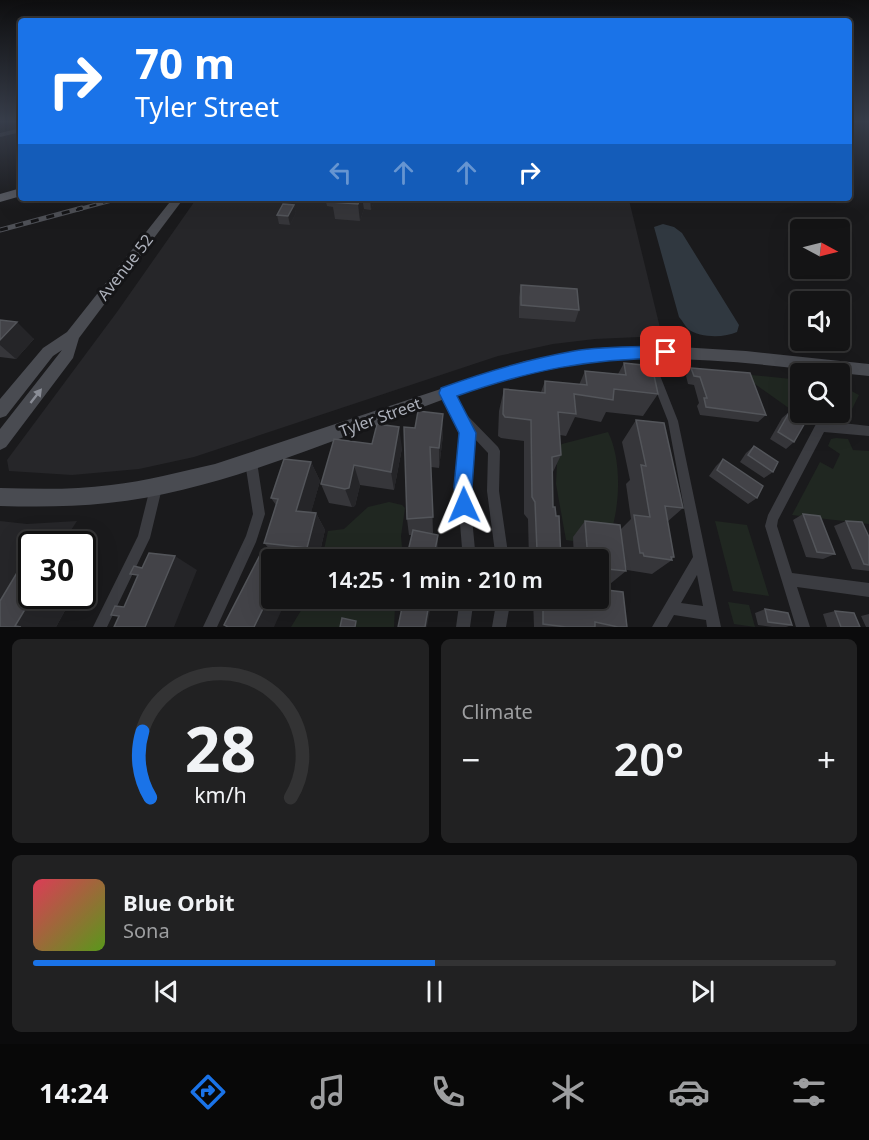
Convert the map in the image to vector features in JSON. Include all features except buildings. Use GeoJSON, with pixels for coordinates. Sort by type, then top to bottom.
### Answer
{"type":"FeatureCollection","features":[{"type":"Feature","properties":{"kind":"main road"},"geometry":{"type":"LineString","coordinates":[[0,198],[18,193]]}},
{"type":"Feature","properties":{"kind":"street","name":"Avenue 52"},"geometry":{"type":"LineString","coordinates":[[0,411],[48,352],[72,336],[176,201]]}},
{"type":"Feature","properties":{"kind":"street","name":"Avenue 52"},"geometry":{"type":"LineString","coordinates":[[0,442],[68,354],[72,336]]}},
{"type":"Feature","properties":{"kind":"street","name":"Tyler Street"},"geometry":{"type":"LineString","coordinates":[[0,497],[46,500],[82,498],[156,488],[194,480],[508,372],[543,363],[612,353],[691,353],[869,370]]}},
{"type":"Feature","properties":{"kind":"street"},"geometry":{"type":"LineString","coordinates":[[650,353],[654,373],[673,421],[713,621],[670,608]]}},
{"type":"Feature","properties":{"kind":"street"},"geometry":{"type":"LineString","coordinates":[[447,393],[468,433],[463,487],[469,549]]}},
{"type":"Feature","properties":{"kind":"street"},"geometry":{"type":"LineString","coordinates":[[460,416],[494,451],[493,491],[501,549]]}},
{"type":"Feature","properties":{"kind":"street"},"geometry":{"type":"LineString","coordinates":[[803,627],[771,526],[772,519],[820,428],[825,426],[869,431]]}},
{"type":"Feature","properties":{"kind":"street"},"geometry":{"type":"LineString","coordinates":[[210,627],[252,538],[259,514],[257,487],[251,462]]}},
{"type":"Feature","properties":{"kind":"street"},"geometry":{"type":"LineString","coordinates":[[100,627],[144,538],[156,488]]}},
{"type":"Feature","properties":{"kind":"street"},"geometry":{"type":"LineString","coordinates":[[659,627],[700,558]]}},
{"type":"Feature","properties":{"kind":"street"},"geometry":{"type":"LineString","coordinates":[[788,579],[869,590]]}},
{"type":"Feature","properties":{"kind":"street"},"geometry":{"type":"LineString","coordinates":[[463,627],[465,609]]}},
{"type":"Feature","properties":{"kind":"street"},"geometry":{"type":"LineString","coordinates":[[500,627],[502,609]]}},
{"type":"Feature","properties":{"kind":"shaded area"},"geometry":{"type":"Polygon","coordinates":[[[195,201],[629,201],[662,336],[595,339],[553,344],[498,356],[194,457],[139,469],[72,475],[9,471],[7,460],[117,312],[195,201]]]}},
{"type":"Feature","properties":{"kind":"shaded area"},"geometry":{"type":"Polygon","coordinates":[[[663,224],[674,227],[682,233],[739,325],[737,332],[719,336],[699,334],[688,329],[679,317],[654,227],[663,224]]]}},
{"type":"Feature","properties":{"kind":"shaded area"},"geometry":{"type":"Polygon","coordinates":[[[741,374],[790,379],[790,409],[741,374]]]}},
{"type":"Feature","properties":{"kind":"shaded area"},"geometry":{"type":"Polygon","coordinates":[[[850,390],[859,395],[850,413],[850,390]]]}},
{"type":"Feature","properties":{"kind":"shaded area"},"geometry":{"type":"Polygon","coordinates":[[[608,432],[615,454],[618,478],[613,525],[574,537],[573,541],[566,540],[556,484],[558,445],[608,432]]]}},
{"type":"Feature","properties":{"kind":"shaded area"},"geometry":{"type":"Polygon","coordinates":[[[831,439],[848,439],[853,450],[869,451],[869,524],[792,515],[820,462],[833,469],[840,454],[828,446],[831,439]]]}},
{"type":"Feature","properties":{"kind":"shaded area"},"geometry":{"type":"Polygon","coordinates":[[[389,502],[405,508],[401,536],[402,549],[324,549],[328,531],[344,529],[368,507],[389,502]]]}},
{"type":"Feature","properties":{"kind":"shaded area"},"geometry":{"type":"Polygon","coordinates":[[[0,521],[27,524],[77,521],[70,531],[18,531],[19,609],[0,627],[0,521]]]}},
{"type":"Feature","properties":{"kind":"shaded area"},"geometry":{"type":"Polygon","coordinates":[[[715,521],[747,525],[769,596],[733,591],[715,521]]]}},
{"type":"Feature","properties":{"kind":"shaded area"},"geometry":{"type":"Polygon","coordinates":[[[728,602],[749,605],[755,627],[734,624],[728,602]]]}},
{"type":"Feature","properties":{"kind":"shaded area"},"geometry":{"type":"Polygon","coordinates":[[[302,609],[395,609],[394,627],[291,627],[302,609]]]}},
{"type":"Feature","properties":{"kind":"railway"},"geometry":{"type":"LineString","coordinates":[[76,210],[110,201]]}},
{"type":"Feature","properties":{"kind":"railway"},"geometry":{"type":"LineString","coordinates":[[0,230],[82,208]]}},
{"type":"Feature","properties":{"kind":"route"},"geometry":{"type":"LineString","coordinates":[[464,505],[463,487],[468,433],[447,393],[508,372],[575,357],[612,353],[666,352]]}}]}
